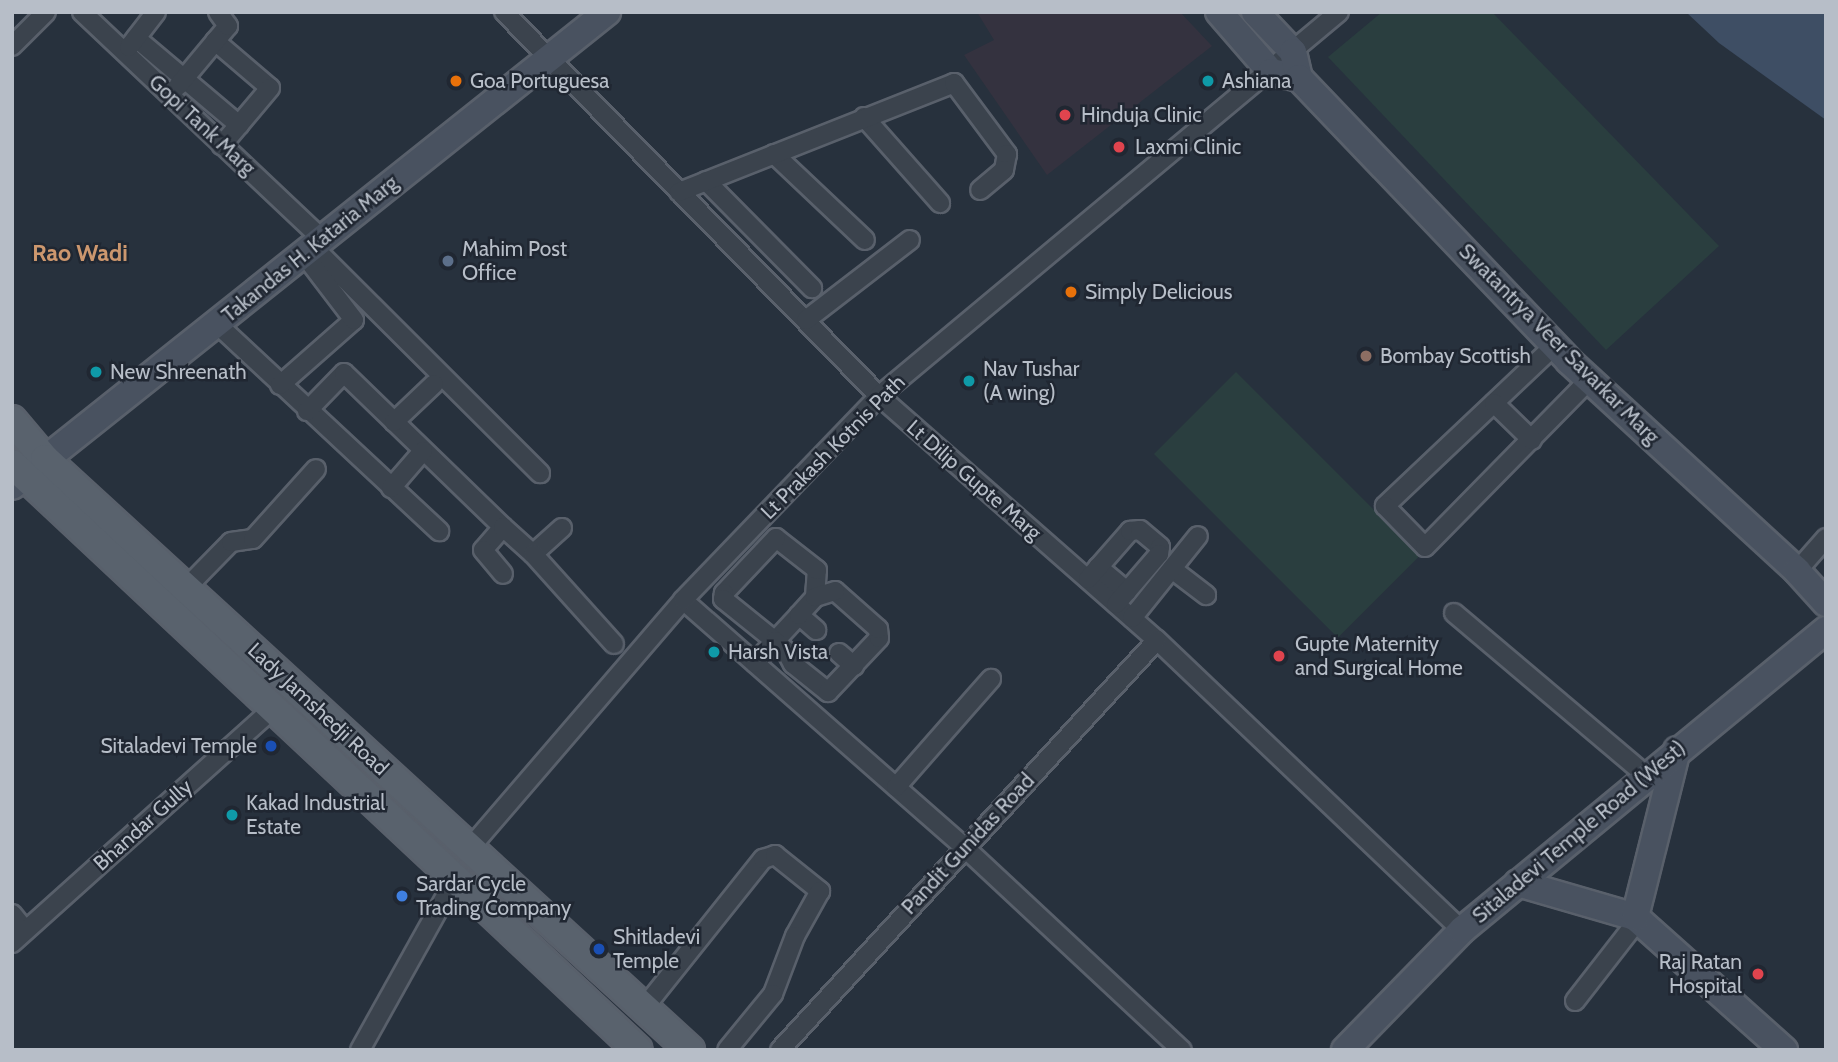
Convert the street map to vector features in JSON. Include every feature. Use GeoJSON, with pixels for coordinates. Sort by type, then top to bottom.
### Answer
{"type":"FeatureCollection","features":[{"type":"Feature","properties":{"kind":"main road","name":"Takandas H. Kataria Marg"},"geometry":{"type":"LineString","coordinates":[[16,476],[46,459],[607,12]]}},
{"type":"Feature","properties":{"kind":"main road"},"geometry":{"type":"LineString","coordinates":[[1219,12],[1271,72],[1299,78],[1293,52],[1255,12]]}},
{"type":"Feature","properties":{"kind":"main road","name":"Swatantrya Veer Savarkar Marg"},"geometry":{"type":"LineString","coordinates":[[1299,78],[1589,380],[1797,571],[1826,603]]}},
{"type":"Feature","properties":{"kind":"main road","name":"Lady Jamshedji Road"},"geometry":{"type":"LineString","coordinates":[[12,420],[46,459],[690,1050]]}},
{"type":"Feature","properties":{"kind":"main road","name":"Lady Jamshedji Road"},"geometry":{"type":"LineString","coordinates":[[16,476],[457,876],[638,1050]]}},
{"type":"Feature","properties":{"kind":"main road","name":"Sitaladevi Temple Road (West)"},"geometry":{"type":"LineString","coordinates":[[1350,1048],[1462,930],[1646,775],[1826,630]]}},
{"type":"Feature","properties":{"kind":"main road"},"geometry":{"type":"LineString","coordinates":[[1636,918],[1677,750]]}},
{"type":"Feature","properties":{"kind":"main road"},"geometry":{"type":"LineString","coordinates":[[1518,883],[1636,918],[1784,1050]]}},
{"type":"Feature","properties":{"kind":"street"},"geometry":{"type":"LineString","coordinates":[[12,46],[46,12]]}},
{"type":"Feature","properties":{"kind":"street","name":"Gopi Tank Marg"},"geometry":{"type":"LineString","coordinates":[[82,12],[222,145],[312,246]]}},
{"type":"Feature","properties":{"kind":"street"},"geometry":{"type":"LineString","coordinates":[[125,52],[156,12]]}},
{"type":"Feature","properties":{"kind":"street"},"geometry":{"type":"LineString","coordinates":[[170,96],[230,23],[218,12]]}},
{"type":"Feature","properties":{"kind":"street","name":"Lt Dilip Gupte Marg"},"geometry":{"type":"LineString","coordinates":[[504,12],[879,396],[1121,598],[1132,618],[1462,930]]}},
{"type":"Feature","properties":{"kind":"street","name":"Lt Prakash Kotnis Path"},"geometry":{"type":"LineString","coordinates":[[470,848],[683,600],[879,396],[1271,72],[1339,12]]}},
{"type":"Feature","properties":{"kind":"street"},"geometry":{"type":"LineString","coordinates":[[136,38],[239,125]]}},
{"type":"Feature","properties":{"kind":"street"},"geometry":{"type":"LineString","coordinates":[[215,41],[270,88],[222,145]]}},
{"type":"Feature","properties":{"kind":"street"},"geometry":{"type":"LineString","coordinates":[[679,192],[949,83],[960,86],[1008,159],[1004,170],[980,190]]}},
{"type":"Feature","properties":{"kind":"street"},"geometry":{"type":"LineString","coordinates":[[864,117],[940,203]]}},
{"type":"Feature","properties":{"kind":"street"},"geometry":{"type":"LineString","coordinates":[[774,153],[865,240]]}},
{"type":"Feature","properties":{"kind":"street"},"geometry":{"type":"LineString","coordinates":[[706,181],[812,288]]}},
{"type":"Feature","properties":{"kind":"street"},"geometry":{"type":"LineString","coordinates":[[806,320],[910,240]]}},
{"type":"Feature","properties":{"kind":"street"},"geometry":{"type":"LineString","coordinates":[[281,385],[354,320],[312,246]]}},
{"type":"Feature","properties":{"kind":"street"},"geometry":{"type":"LineString","coordinates":[[312,246],[540,473]]}},
{"type":"Feature","properties":{"kind":"street"},"geometry":{"type":"LineString","coordinates":[[217,324],[307,411],[439,531]]}},
{"type":"Feature","properties":{"kind":"street"},"geometry":{"type":"LineString","coordinates":[[1555,346],[1385,506],[1425,547],[1589,380]]}},
{"type":"Feature","properties":{"kind":"street"},"geometry":{"type":"LineString","coordinates":[[322,351],[533,554],[614,644]]}},
{"type":"Feature","properties":{"kind":"street"},"geometry":{"type":"LineString","coordinates":[[307,411],[344,373]]}},
{"type":"Feature","properties":{"kind":"street"},"geometry":{"type":"LineString","coordinates":[[394,422],[433,384]]}},
{"type":"Feature","properties":{"kind":"street"},"geometry":{"type":"LineString","coordinates":[[1494,403],[1532,440]]}},
{"type":"Feature","properties":{"kind":"street"},"geometry":{"type":"LineString","coordinates":[[391,488],[423,450]]}},
{"type":"Feature","properties":{"kind":"street"},"geometry":{"type":"LineString","coordinates":[[186,588],[231,542],[253,539],[316,469]]}},
{"type":"Feature","properties":{"kind":"street"},"geometry":{"type":"LineString","coordinates":[[503,527],[483,550],[503,574]]}},
{"type":"Feature","properties":{"kind":"street"},"geometry":{"type":"LineString","coordinates":[[533,554],[562,527]]}},
{"type":"Feature","properties":{"kind":"street"},"geometry":{"type":"LineString","coordinates":[[1093,573],[1136,528],[1160,547],[1159,554],[1121,598]]}},
{"type":"Feature","properties":{"kind":"street"},"geometry":{"type":"LineString","coordinates":[[1132,618],[1198,536]]}},
{"type":"Feature","properties":{"kind":"street"},"geometry":{"type":"LineString","coordinates":[[755,663],[775,641],[799,615],[815,597],[835,591],[880,632],[854,666],[828,692],[793,664],[775,641],[723,596],[776,538],[817,570],[815,597]]}},
{"type":"Feature","properties":{"kind":"street"},"geometry":{"type":"LineString","coordinates":[[1797,571],[1826,538]]}},
{"type":"Feature","properties":{"kind":"street"},"geometry":{"type":"LineString","coordinates":[[1172,569],[1206,595]]}},
{"type":"Feature","properties":{"kind":"street"},"geometry":{"type":"LineString","coordinates":[[683,600],[964,847],[1181,1050]]}},
{"type":"Feature","properties":{"kind":"street"},"geometry":{"type":"LineString","coordinates":[[1454,613],[1646,775]]}},
{"type":"Feature","properties":{"kind":"street"},"geometry":{"type":"LineString","coordinates":[[799,615],[816,630]]}},
{"type":"Feature","properties":{"kind":"street","name":"Pandit Gunidas Road"},"geometry":{"type":"LineString","coordinates":[[780,1050],[1157,640]]}},
{"type":"Feature","properties":{"kind":"street"},"geometry":{"type":"LineString","coordinates":[[839,653],[854,666]]}},
{"type":"Feature","properties":{"kind":"street"},"geometry":{"type":"LineString","coordinates":[[896,787],[991,679]]}},
{"type":"Feature","properties":{"kind":"street","name":"Bhandar Gully"},"geometry":{"type":"LineString","coordinates":[[12,943],[24,929],[274,708]]}},
{"type":"Feature","properties":{"kind":"street"},"geometry":{"type":"LineString","coordinates":[[644,1008],[763,859],[775,855],[820,891],[794,936],[773,994],[727,1050]]}},
{"type":"Feature","properties":{"kind":"street"},"geometry":{"type":"LineString","coordinates":[[360,1050],[457,876]]}},
{"type":"Feature","properties":{"kind":"street"},"geometry":{"type":"LineString","coordinates":[[12,914],[24,929]]}},
{"type":"Feature","properties":{"kind":"street"},"geometry":{"type":"LineString","coordinates":[[1575,1001],[1636,918]]}},
{"type":"Feature","properties":{"kind":"shaded area","name":"Hinduja Clinic"},"geometry":{"type":"Polygon","coordinates":[[[977,12],[1180,12],[1212,46],[1047,175],[964,55],[994,40],[977,12]]]}},
{"type":"Feature","properties":{"kind":"green space"},"geometry":{"type":"Polygon","coordinates":[[[1382,12],[1492,12],[1719,246],[1606,350],[1328,57],[1382,12]]]}},
{"type":"Feature","properties":{"kind":"green space"},"geometry":{"type":"Polygon","coordinates":[[[1236,372],[1420,556],[1338,638],[1154,454],[1236,372]]]}},
{"type":"Feature","properties":{"kind":"water"},"geometry":{"type":"Polygon","coordinates":[[[1686,12],[1826,12],[1826,120],[1719,43],[1686,12]]]}},
{"type":"Feature","properties":{"kind":"place","name":"Goa Portuguesa"},"geometry":{"type":"Point","coordinates":[456,81]}},
{"type":"Feature","properties":{"kind":"place","name":"Ashiana"},"geometry":{"type":"Point","coordinates":[1208,81]}},
{"type":"Feature","properties":{"kind":"place","name":"Hinduja Clinic"},"geometry":{"type":"Point","coordinates":[1065,115]}},
{"type":"Feature","properties":{"kind":"place","name":"Laxmi Clinic"},"geometry":{"type":"Point","coordinates":[1119,147]}},
{"type":"Feature","properties":{"kind":"place","name":"Mahim Post Office"},"geometry":{"type":"Point","coordinates":[448,261]}},
{"type":"Feature","properties":{"kind":"place","name":"Simply Delicious"},"geometry":{"type":"Point","coordinates":[1071,292]}},
{"type":"Feature","properties":{"kind":"place","name":"Bombay Scottish"},"geometry":{"type":"Point","coordinates":[1366,356]}},
{"type":"Feature","properties":{"kind":"place","name":"New Shreenath"},"geometry":{"type":"Point","coordinates":[96,372]}},
{"type":"Feature","properties":{"kind":"place","name":"Nav Tushar (A wing)"},"geometry":{"type":"Point","coordinates":[969,381]}},
{"type":"Feature","properties":{"kind":"place","name":"Harsh Vista"},"geometry":{"type":"Point","coordinates":[714,652]}},
{"type":"Feature","properties":{"kind":"place","name":"Gupte Maternity and Surgical Home"},"geometry":{"type":"Point","coordinates":[1279,656]}},
{"type":"Feature","properties":{"kind":"place","name":"Sitaladevi Temple"},"geometry":{"type":"Point","coordinates":[271,746]}},
{"type":"Feature","properties":{"kind":"place","name":"Kakad Industrial Estate"},"geometry":{"type":"Point","coordinates":[232,815]}},
{"type":"Feature","properties":{"kind":"place","name":"Sardar Cycle Trading Company"},"geometry":{"type":"Point","coordinates":[402,896]}},
{"type":"Feature","properties":{"kind":"place","name":"Shitladevi Temple"},"geometry":{"type":"Point","coordinates":[599,949]}},
{"type":"Feature","properties":{"kind":"place","name":"Raj Ratan Hospital"},"geometry":{"type":"Point","coordinates":[1758,974]}},
{"type":"Feature","properties":{"kind":"district","name":"Rao Wadi"},"geometry":{"type":"Point","coordinates":[80,253]}}]}
